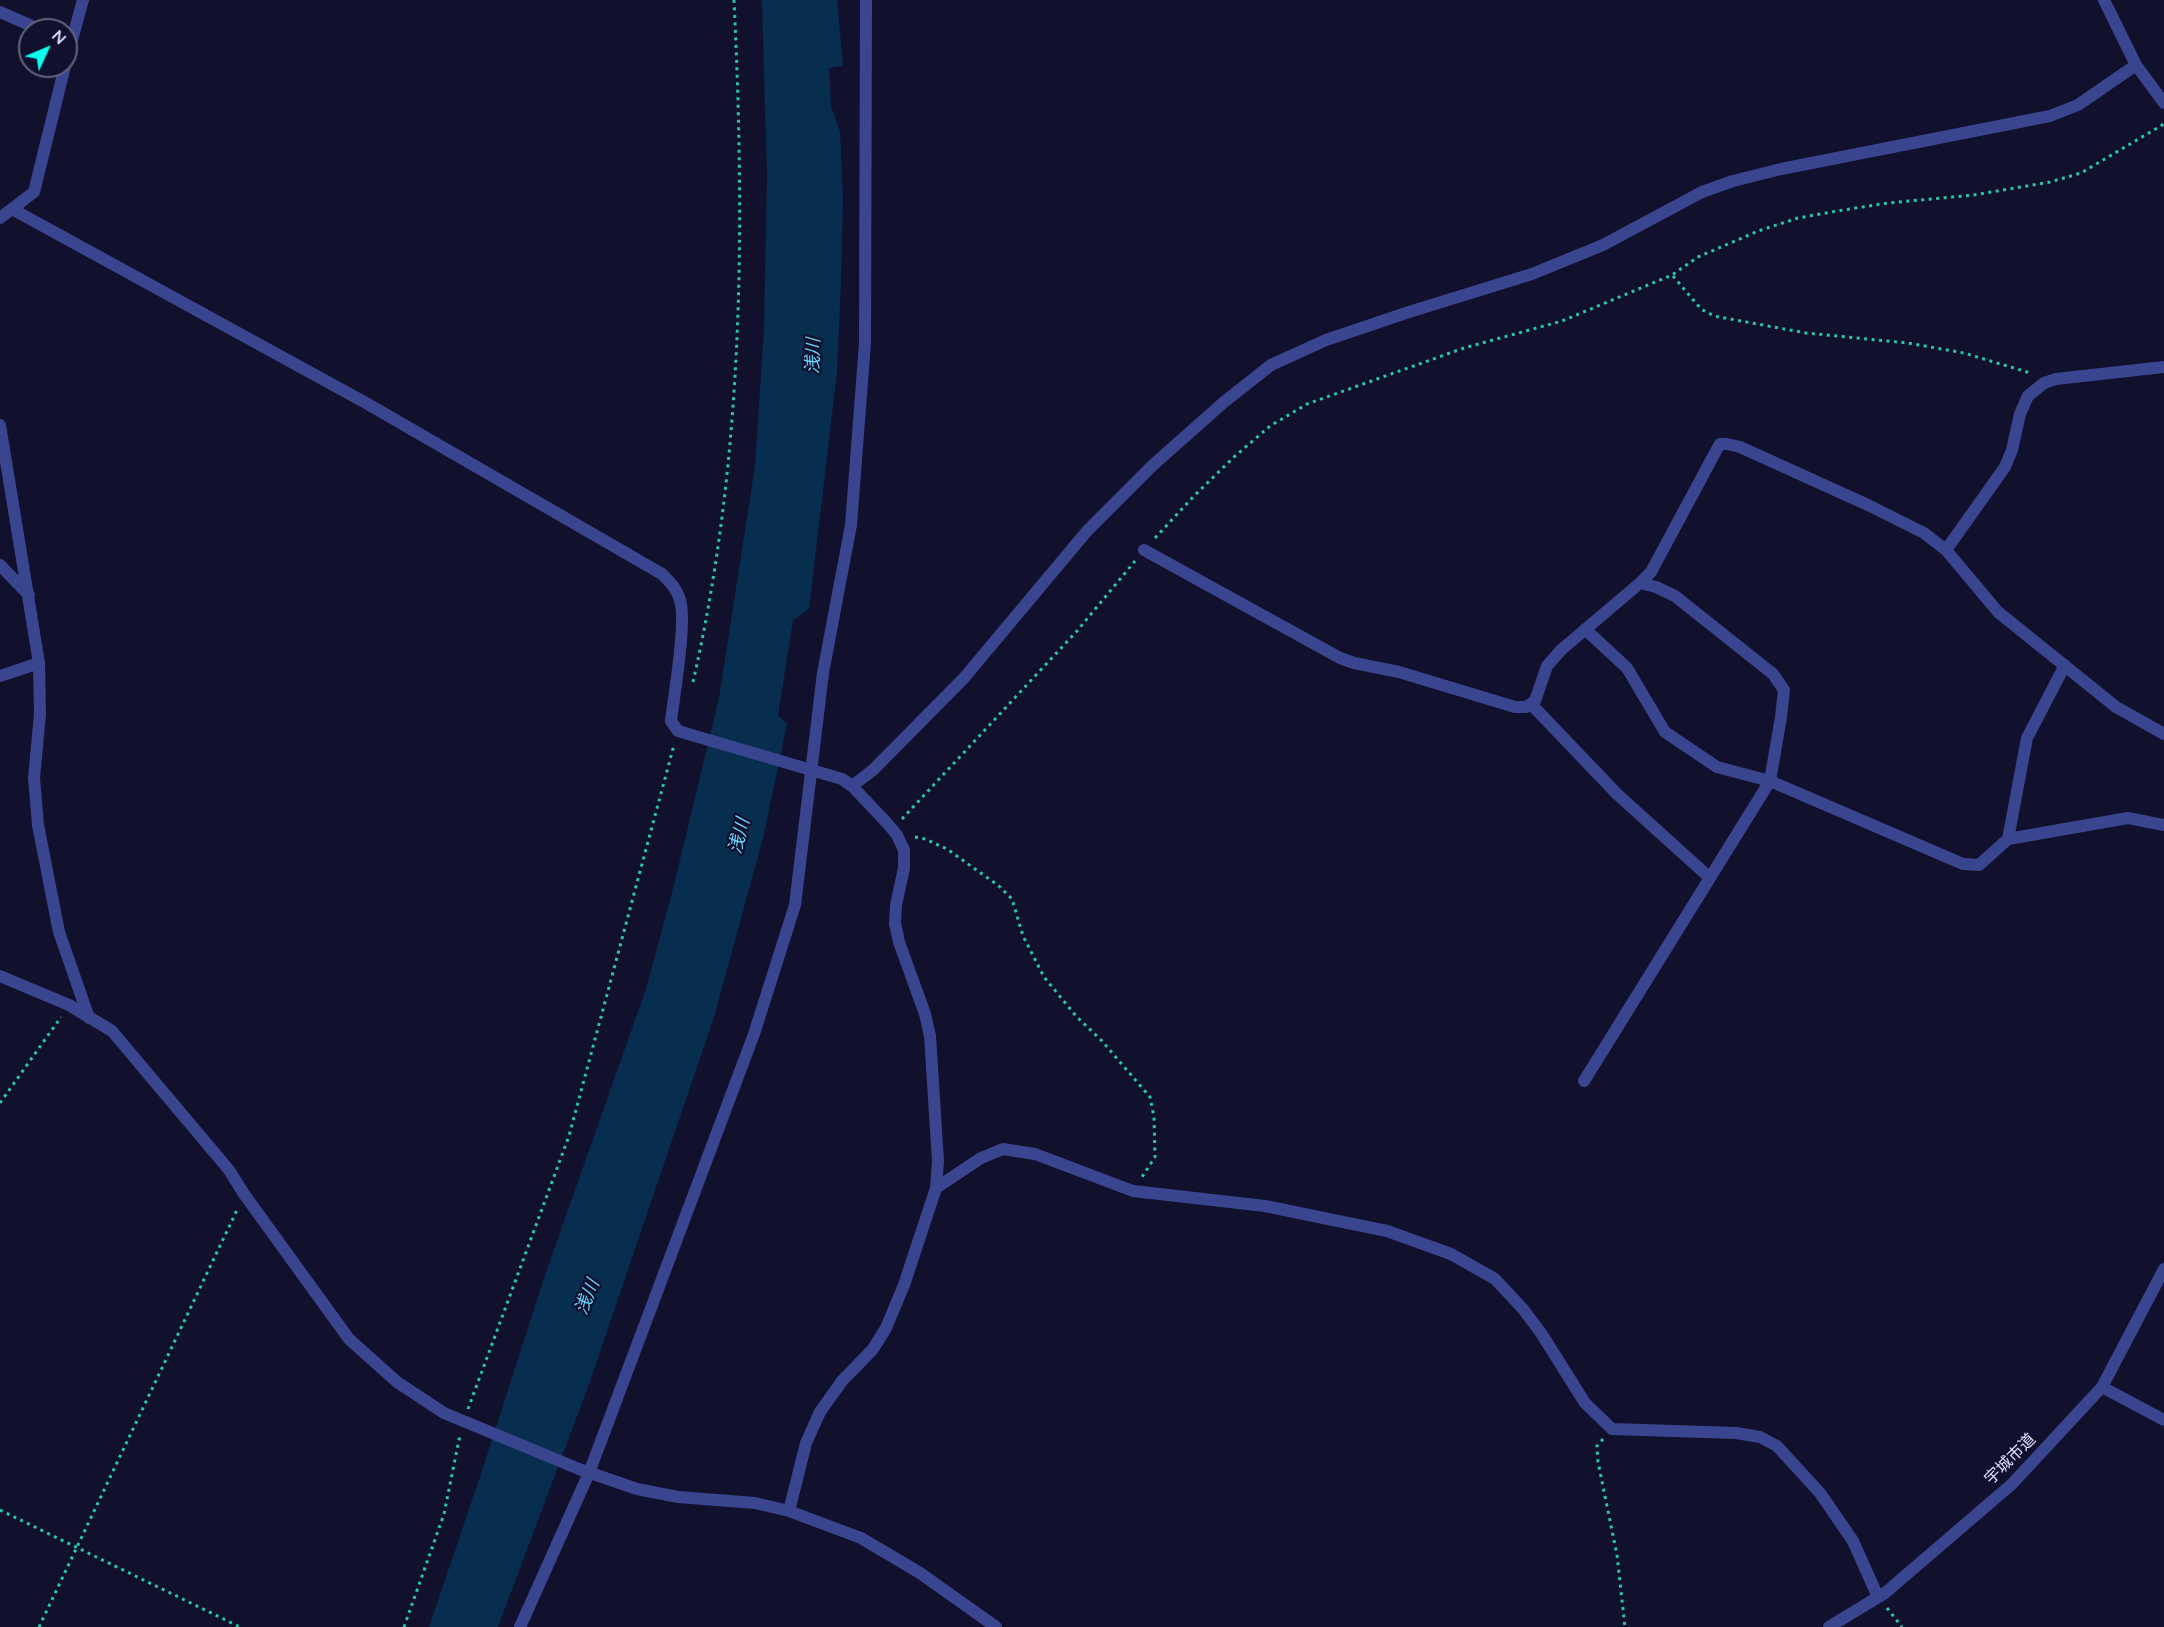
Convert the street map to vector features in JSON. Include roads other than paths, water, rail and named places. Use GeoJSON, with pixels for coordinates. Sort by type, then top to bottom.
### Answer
{"type":"FeatureCollection","features":[{"type":"Feature","properties":{"kind":"street"},"geometry":{"type":"LineString","coordinates":[[77,18],[83,0]]}},
{"type":"Feature","properties":{"kind":"street"},"geometry":{"type":"LineString","coordinates":[[520,1627],[584,1471],[754,1034],[795,905],[806,769],[851,525],[866,344],[866,0]]}},
{"type":"Feature","properties":{"kind":"street"},"geometry":{"type":"LineString","coordinates":[[2104,0],[2136,65],[2164,103]]}},
{"type":"Feature","properties":{"kind":"street"},"geometry":{"type":"LineString","coordinates":[[0,12],[18,20]]}},
{"type":"Feature","properties":{"kind":"street"},"geometry":{"type":"LineString","coordinates":[[852,786],[873,770],[964,678],[1027,606],[1087,531],[1153,465],[1224,402],[1271,365],[1336,336],[1532,274],[1603,245],[1702,192],[1781,169],[2050,116],[2078,105],[2136,65]]}},
{"type":"Feature","properties":{"kind":"street"},"geometry":{"type":"LineString","coordinates":[[0,218],[34,192],[62,78]]}},
{"type":"Feature","properties":{"kind":"street"},"geometry":{"type":"LineString","coordinates":[[12,209],[366,403],[662,574],[674,585],[681,602],[681,635],[671,721],[678,731],[832,775],[852,786],[895,832],[904,850],[904,868],[896,905],[895,923],[899,942],[925,1014],[930,1036],[938,1161],[936,1188],[886,1328],[873,1349],[842,1381],[820,1412],[806,1443],[789,1511]]}},
{"type":"Feature","properties":{"kind":"street"},"geometry":{"type":"LineString","coordinates":[[1946,550],[2005,467],[2012,450],[2020,414],[2028,396],[2044,383],[2056,380],[2164,367]]}},
{"type":"Feature","properties":{"kind":"street"},"geometry":{"type":"LineString","coordinates":[[0,425],[30,596],[39,663],[40,714],[34,778],[38,825],[59,932],[89,1018]]}},
{"type":"Feature","properties":{"kind":"street"},"geometry":{"type":"LineString","coordinates":[[1144,550],[1340,658],[1399,672],[1515,707],[1526,707],[1535,701],[1547,666],[1561,650],[1651,572],[1720,444],[1727,444],[1740,447],[1924,533],[1946,550],[1998,612],[2116,706],[2164,734]]}},
{"type":"Feature","properties":{"kind":"street"},"geometry":{"type":"LineString","coordinates":[[0,565],[30,596]]}},
{"type":"Feature","properties":{"kind":"street"},"geometry":{"type":"LineString","coordinates":[[1584,1082],[1770,781],[1782,717],[1784,690],[1773,674],[1675,596],[1656,587],[1640,583]]}},
{"type":"Feature","properties":{"kind":"street"},"geometry":{"type":"LineString","coordinates":[[1585,629],[1627,668],[1665,732],[1717,767],[1770,781],[1963,864],[1979,864],[2008,839],[2128,818],[2164,825]]}},
{"type":"Feature","properties":{"kind":"street"},"geometry":{"type":"LineString","coordinates":[[0,676],[39,663]]}},
{"type":"Feature","properties":{"kind":"street"},"geometry":{"type":"LineString","coordinates":[[2008,839],[2027,738],[2065,665]]}},
{"type":"Feature","properties":{"kind":"street"},"geometry":{"type":"LineString","coordinates":[[1531,704],[1617,794],[1710,878]]}},
{"type":"Feature","properties":{"kind":"street"},"geometry":{"type":"LineString","coordinates":[[0,976],[69,1005],[112,1031],[229,1170],[348,1338],[397,1382],[444,1413],[584,1471],[637,1489],[678,1497],[755,1503],[789,1511],[861,1538],[920,1573],[996,1627]]}},
{"type":"Feature","properties":{"kind":"street"},"geometry":{"type":"LineString","coordinates":[[936,1188],[981,1158],[1003,1149],[1035,1154],[1133,1191],[1265,1206],[1387,1232],[1451,1254],[1495,1279],[1523,1309],[1541,1333],[1585,1403],[1612,1430],[1736,1433],[1760,1437],[1777,1446],[1820,1492],[1853,1541],[1878,1597]]}},
{"type":"Feature","properties":{"kind":"street","name":"宇城市道"},"geometry":{"type":"LineString","coordinates":[[1829,1627],[1878,1597],[2012,1484],[2102,1387],[2164,1269]]}},
{"type":"Feature","properties":{"kind":"street"},"geometry":{"type":"LineString","coordinates":[[2102,1387],[2164,1420]]}},
{"type":"Feature","properties":{"kind":"water","name":"浅川"},"geometry":{"type":"Polygon","coordinates":[[[762,0],[837,0],[843,66],[829,68],[831,106],[840,132],[843,198],[837,372],[809,609],[793,620],[778,715],[787,724],[763,838],[714,1017],[588,1387],[498,1627],[429,1627],[544,1278],[646,989],[673,889],[719,698],[755,466],[764,330],[767,176],[762,0]]]}}]}
